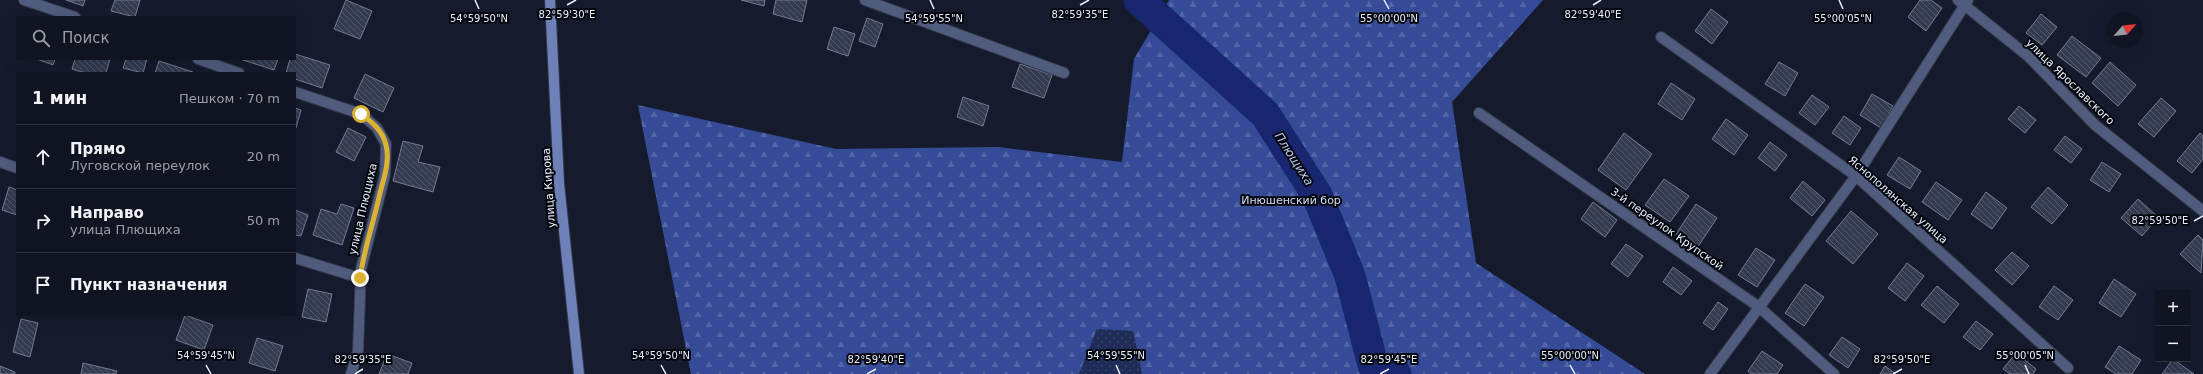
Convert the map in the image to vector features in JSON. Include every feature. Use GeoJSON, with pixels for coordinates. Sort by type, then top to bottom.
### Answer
{"type":"FeatureCollection","features":[{"type":"Feature","properties":{"kind":"main road","name":"улица Кирова"},"geometry":{"type":"LineString","coordinates":[[550,0],[559,183],[579,374]]}},
{"type":"Feature","properties":{"kind":"street"},"geometry":{"type":"LineString","coordinates":[[24,0],[72,16]]}},
{"type":"Feature","properties":{"kind":"street"},"geometry":{"type":"LineString","coordinates":[[865,0],[1064,73]]}},
{"type":"Feature","properties":{"kind":"street"},"geometry":{"type":"LineString","coordinates":[[1710,374],[1856,176],[1963,2]]}},
{"type":"Feature","properties":{"kind":"street","name":"улица Ярославского"},"geometry":{"type":"LineString","coordinates":[[1963,2],[2028,56],[2095,125],[2203,211]]}},
{"type":"Feature","properties":{"kind":"street","name":"Яснополянская улица"},"geometry":{"type":"LineString","coordinates":[[1661,37],[1856,176],[2068,368]]}},
{"type":"Feature","properties":{"kind":"street"},"geometry":{"type":"LineString","coordinates":[[201,60],[236,72]]}},
{"type":"Feature","properties":{"kind":"street","name":"улица Плющиха"},"geometry":{"type":"LineString","coordinates":[[296,92],[361,114],[377,128],[386,144],[385,175],[360,278],[358,350],[351,374]]}},
{"type":"Feature","properties":{"kind":"street","name":"3-й переулок Крупской"},"geometry":{"type":"LineString","coordinates":[[1479,114],[1759,306],[1834,374]]}},
{"type":"Feature","properties":{"kind":"street"},"geometry":{"type":"LineString","coordinates":[[0,162],[16,168]]}},
{"type":"Feature","properties":{"kind":"street"},"geometry":{"type":"LineString","coordinates":[[296,258],[360,278]]}},
{"type":"Feature","properties":{"kind":"shaded area"},"geometry":{"type":"Polygon","coordinates":[[[1097,329],[1133,331],[1142,374],[1079,374],[1097,329]]]}},
{"type":"Feature","properties":{"kind":"green space","name":"Инюшенский бор"},"geometry":{"type":"Polygon","coordinates":[[[1169,0],[1543,0],[1452,102],[1476,263],[1645,374],[1142,374],[1133,331],[1097,329],[1079,374],[691,374],[638,105],[836,149],[998,147],[1122,162],[1134,59],[1169,0]]]}},
{"type":"Feature","properties":{"kind":"building"},"geometry":{"type":"Polygon","coordinates":[[[66,0],[85,0],[83,6],[66,0]]]}},
{"type":"Feature","properties":{"kind":"building"},"geometry":{"type":"Polygon","coordinates":[[[115,0],[140,0],[135,16],[111,11],[115,0]]]}},
{"type":"Feature","properties":{"kind":"building"},"geometry":{"type":"Polygon","coordinates":[[[346,0],[372,11],[360,39],[334,29],[346,0]]]}},
{"type":"Feature","properties":{"kind":"building"},"geometry":{"type":"Polygon","coordinates":[[[741,0],[765,0],[764,6],[741,0]]]}},
{"type":"Feature","properties":{"kind":"building"},"geometry":{"type":"Polygon","coordinates":[[[776,0],[807,0],[802,22],[773,14],[776,0]]]}},
{"type":"Feature","properties":{"kind":"building"},"geometry":{"type":"Polygon","coordinates":[[[1920,0],[1931,0],[1942,8],[1926,31],[1908,17],[1920,0]]]}},
{"type":"Feature","properties":{"kind":"building"},"geometry":{"type":"Polygon","coordinates":[[[1711,9],[1728,22],[1712,44],[1695,31],[1711,9]]]}},
{"type":"Feature","properties":{"kind":"building"},"geometry":{"type":"Polygon","coordinates":[[[2041,14],[2057,27],[2042,45],[2026,33],[2041,14]]]}},
{"type":"Feature","properties":{"kind":"building"},"geometry":{"type":"Polygon","coordinates":[[[867,18],[883,24],[875,47],[859,41],[867,18]]]}},
{"type":"Feature","properties":{"kind":"building"},"geometry":{"type":"Polygon","coordinates":[[[834,27],[855,34],[848,56],[827,49],[834,27]]]}},
{"type":"Feature","properties":{"kind":"building"},"geometry":{"type":"Polygon","coordinates":[[[2072,36],[2101,58],[2086,77],[2057,55],[2072,36]]]}},
{"type":"Feature","properties":{"kind":"building"},"geometry":{"type":"Polygon","coordinates":[[[296,54],[330,65],[322,88],[296,79],[296,72],[286,72],[290,60],[296,60],[296,54]]]}},
{"type":"Feature","properties":{"kind":"building"},"geometry":{"type":"Polygon","coordinates":[[[40,60],[55,60],[53,65],[40,60]]]}},
{"type":"Feature","properties":{"kind":"building"},"geometry":{"type":"Polygon","coordinates":[[[75,60],[110,60],[106,72],[82,72],[72,69],[75,60]]]}},
{"type":"Feature","properties":{"kind":"building"},"geometry":{"type":"Polygon","coordinates":[[[126,60],[147,60],[143,72],[123,68],[126,60]]]}},
{"type":"Feature","properties":{"kind":"building"},"geometry":{"type":"Polygon","coordinates":[[[243,60],[278,60],[274,70],[243,60]]]}},
{"type":"Feature","properties":{"kind":"building"},"geometry":{"type":"Polygon","coordinates":[[[159,61],[193,72],[155,72],[159,61]]]}},
{"type":"Feature","properties":{"kind":"building"},"geometry":{"type":"Polygon","coordinates":[[[1779,62],[1798,73],[1785,96],[1765,84],[1779,62]]]}},
{"type":"Feature","properties":{"kind":"building"},"geometry":{"type":"Polygon","coordinates":[[[2110,62],[2136,85],[2118,106],[2092,83],[2110,62]]]}},
{"type":"Feature","properties":{"kind":"building"},"geometry":{"type":"Polygon","coordinates":[[[1020,64],[1052,75],[1044,98],[1012,87],[1020,64]]]}},
{"type":"Feature","properties":{"kind":"building"},"geometry":{"type":"Polygon","coordinates":[[[365,74],[394,88],[383,112],[354,98],[365,74]]]}},
{"type":"Feature","properties":{"kind":"building"},"geometry":{"type":"Polygon","coordinates":[[[1671,83],[1695,99],[1682,120],[1658,104],[1671,83]]]}},
{"type":"Feature","properties":{"kind":"building"},"geometry":{"type":"Polygon","coordinates":[[[1872,94],[1893,106],[1881,128],[1860,115],[1872,94]]]}},
{"type":"Feature","properties":{"kind":"building"},"geometry":{"type":"Polygon","coordinates":[[[1812,95],[1829,107],[1815,125],[1799,113],[1812,95]]]}},
{"type":"Feature","properties":{"kind":"building"},"geometry":{"type":"Polygon","coordinates":[[[963,97],[989,106],[983,126],[957,117],[963,97]]]}},
{"type":"Feature","properties":{"kind":"building"},"geometry":{"type":"Polygon","coordinates":[[[2161,98],[2176,111],[2154,137],[2138,124],[2161,98]]]}},
{"type":"Feature","properties":{"kind":"building"},"geometry":{"type":"Polygon","coordinates":[[[2019,106],[2036,120],[2025,133],[2008,119],[2019,106]]]}},
{"type":"Feature","properties":{"kind":"building"},"geometry":{"type":"Polygon","coordinates":[[[296,108],[301,110],[296,128],[296,108]]]}},
{"type":"Feature","properties":{"kind":"building"},"geometry":{"type":"Polygon","coordinates":[[[1844,116],[1861,128],[1850,145],[1832,133],[1844,116]]]}},
{"type":"Feature","properties":{"kind":"building"},"geometry":{"type":"Polygon","coordinates":[[[1726,119],[1748,135],[1734,155],[1712,139],[1726,119]]]}},
{"type":"Feature","properties":{"kind":"building"},"geometry":{"type":"Polygon","coordinates":[[[348,128],[366,137],[354,161],[336,152],[348,128]]]}},
{"type":"Feature","properties":{"kind":"building"},"geometry":{"type":"Polygon","coordinates":[[[1624,133],[1652,154],[1626,190],[1598,170],[1624,133]]]}},
{"type":"Feature","properties":{"kind":"building"},"geometry":{"type":"Polygon","coordinates":[[[2200,133],[2203,136],[2203,159],[2192,173],[2177,161],[2200,133]]]}},
{"type":"Feature","properties":{"kind":"building"},"geometry":{"type":"Polygon","coordinates":[[[2065,136],[2082,149],[2071,163],[2054,150],[2065,136]]]}},
{"type":"Feature","properties":{"kind":"building"},"geometry":{"type":"Polygon","coordinates":[[[403,141],[423,146],[418,162],[440,167],[433,192],[393,181],[403,141]]]}},
{"type":"Feature","properties":{"kind":"building"},"geometry":{"type":"Polygon","coordinates":[[[1770,142],[1787,155],[1775,171],[1758,158],[1770,142]]]}},
{"type":"Feature","properties":{"kind":"building"},"geometry":{"type":"Polygon","coordinates":[[[1899,157],[1921,171],[1910,189],[1887,175],[1899,157]]]}},
{"type":"Feature","properties":{"kind":"building"},"geometry":{"type":"Polygon","coordinates":[[[2102,162],[2121,174],[2109,192],[2090,180],[2102,162]]]}},
{"type":"Feature","properties":{"kind":"building"},"geometry":{"type":"Polygon","coordinates":[[[1664,179],[1689,196],[1670,222],[1645,205],[1664,179]]]}},
{"type":"Feature","properties":{"kind":"building"},"geometry":{"type":"Polygon","coordinates":[[[1803,181],[1825,200],[1812,216],[1790,198],[1803,181]]]}},
{"type":"Feature","properties":{"kind":"building"},"geometry":{"type":"Polygon","coordinates":[[[1936,182],[1962,200],[1948,220],[1922,202],[1936,182]]]}},
{"type":"Feature","properties":{"kind":"building"},"geometry":{"type":"Polygon","coordinates":[[[9,187],[16,190],[16,215],[2,210],[9,187]]]}},
{"type":"Feature","properties":{"kind":"building"},"geometry":{"type":"Polygon","coordinates":[[[2048,187],[2068,205],[2052,224],[2031,207],[2048,187]]]}},
{"type":"Feature","properties":{"kind":"building"},"geometry":{"type":"Polygon","coordinates":[[[1986,192],[2007,208],[1992,229],[1971,214],[1986,192]]]}},
{"type":"Feature","properties":{"kind":"building"},"geometry":{"type":"Polygon","coordinates":[[[2138,199],[2158,217],[2142,236],[2121,218],[2138,199]]]}},
{"type":"Feature","properties":{"kind":"building"},"geometry":{"type":"Polygon","coordinates":[[[1593,202],[1617,220],[1605,237],[1581,219],[1593,202]]]}},
{"type":"Feature","properties":{"kind":"building"},"geometry":{"type":"Polygon","coordinates":[[[341,204],[354,208],[342,245],[313,235],[321,209],[337,214],[341,204]]]}},
{"type":"Feature","properties":{"kind":"building"},"geometry":{"type":"Polygon","coordinates":[[[1696,204],[1717,218],[1697,248],[1676,234],[1696,204]]]}},
{"type":"Feature","properties":{"kind":"building"},"geometry":{"type":"Polygon","coordinates":[[[296,210],[308,215],[301,236],[296,235],[296,210]]]}},
{"type":"Feature","properties":{"kind":"building"},"geometry":{"type":"Polygon","coordinates":[[[1851,211],[1878,234],[1853,264],[1826,241],[1851,211]]]}},
{"type":"Feature","properties":{"kind":"building"},"geometry":{"type":"Polygon","coordinates":[[[2198,235],[2203,240],[2201,273],[2180,254],[2198,235]]]}},
{"type":"Feature","properties":{"kind":"building"},"geometry":{"type":"Polygon","coordinates":[[[1626,244],[1643,256],[1628,277],[1611,264],[1626,244]]]}},
{"type":"Feature","properties":{"kind":"building"},"geometry":{"type":"Polygon","coordinates":[[[1756,248],[1775,260],[1757,287],[1738,275],[1756,248]]]}},
{"type":"Feature","properties":{"kind":"building"},"geometry":{"type":"Polygon","coordinates":[[[2012,252],[2029,266],[2012,285],[1995,270],[2012,252]]]}},
{"type":"Feature","properties":{"kind":"building"},"geometry":{"type":"Polygon","coordinates":[[[1907,263],[1924,276],[1905,301],[1888,288],[1907,263]]]}},
{"type":"Feature","properties":{"kind":"building"},"geometry":{"type":"Polygon","coordinates":[[[1673,267],[1692,281],[1681,295],[1663,282],[1673,267]]]}},
{"type":"Feature","properties":{"kind":"building"},"geometry":{"type":"Polygon","coordinates":[[[2114,279],[2136,294],[2121,317],[2099,303],[2114,279]]]}},
{"type":"Feature","properties":{"kind":"building"},"geometry":{"type":"Polygon","coordinates":[[[1805,284],[1824,297],[1804,326],[1785,313],[1805,284]]]}},
{"type":"Feature","properties":{"kind":"building"},"geometry":{"type":"Polygon","coordinates":[[[1937,286],[1959,304],[1944,323],[1921,305],[1937,286]]]}},
{"type":"Feature","properties":{"kind":"building"},"geometry":{"type":"Polygon","coordinates":[[[2054,286],[2073,300],[2058,320],[2039,307],[2054,286]]]}},
{"type":"Feature","properties":{"kind":"building"},"geometry":{"type":"Polygon","coordinates":[[[308,289],[332,294],[326,322],[302,317],[308,289]]]}},
{"type":"Feature","properties":{"kind":"building"},"geometry":{"type":"Polygon","coordinates":[[[1718,302],[1728,309],[1713,330],[1703,323],[1718,302]]]}},
{"type":"Feature","properties":{"kind":"building"},"geometry":{"type":"Polygon","coordinates":[[[185,316],[213,325],[204,350],[176,340],[185,316]]]}},
{"type":"Feature","properties":{"kind":"building"},"geometry":{"type":"Polygon","coordinates":[[[21,319],[38,323],[30,357],[13,352],[21,319]]]}},
{"type":"Feature","properties":{"kind":"building"},"geometry":{"type":"Polygon","coordinates":[[[1976,321],[1993,334],[1980,350],[1963,337],[1976,321]]]}},
{"type":"Feature","properties":{"kind":"building"},"geometry":{"type":"Polygon","coordinates":[[[1842,337],[1860,349],[1848,368],[1829,355],[1842,337]]]}},
{"type":"Feature","properties":{"kind":"building"},"geometry":{"type":"Polygon","coordinates":[[[257,338],[283,346],[275,371],[249,363],[257,338]]]}},
{"type":"Feature","properties":{"kind":"building"},"geometry":{"type":"Polygon","coordinates":[[[2119,346],[2141,360],[2132,374],[2116,374],[2105,367],[2119,346]]]}},
{"type":"Feature","properties":{"kind":"building"},"geometry":{"type":"Polygon","coordinates":[[[1762,351],[1783,365],[1777,374],[1751,374],[1748,371],[1762,351]]]}},
{"type":"Feature","properties":{"kind":"building"},"geometry":{"type":"Polygon","coordinates":[[[2016,353],[2036,369],[2033,374],[2010,374],[2003,369],[2016,353]]]}},
{"type":"Feature","properties":{"kind":"building"},"geometry":{"type":"Polygon","coordinates":[[[387,354],[412,363],[408,374],[379,374],[387,354]]]}},
{"type":"Feature","properties":{"kind":"building"},"geometry":{"type":"Polygon","coordinates":[[[2171,362],[2177,362],[2194,374],[2162,374],[2171,362]]]}},
{"type":"Feature","properties":{"kind":"building"},"geometry":{"type":"Polygon","coordinates":[[[83,363],[117,371],[116,374],[81,374],[83,363]]]}},
{"type":"Feature","properties":{"kind":"building"},"geometry":{"type":"Polygon","coordinates":[[[0,366],[15,372],[15,374],[0,374],[0,366]]]}},
{"type":"Feature","properties":{"kind":"building"},"geometry":{"type":"Polygon","coordinates":[[[1885,366],[1896,374],[1880,374],[1885,366]]]}},
{"type":"Feature","properties":{"kind":"waterway","name":"Плющиха"},"geometry":{"type":"LineString","coordinates":[[1139,0],[1265,114],[1317,195],[1350,276],[1373,365],[1396,374]]}},
{"type":"Feature","properties":{"kind":"route"},"geometry":{"type":"LineString","coordinates":[[360,278],[385,175],[387,156],[386,144],[382,134],[370,120],[361,114]]}}]}
